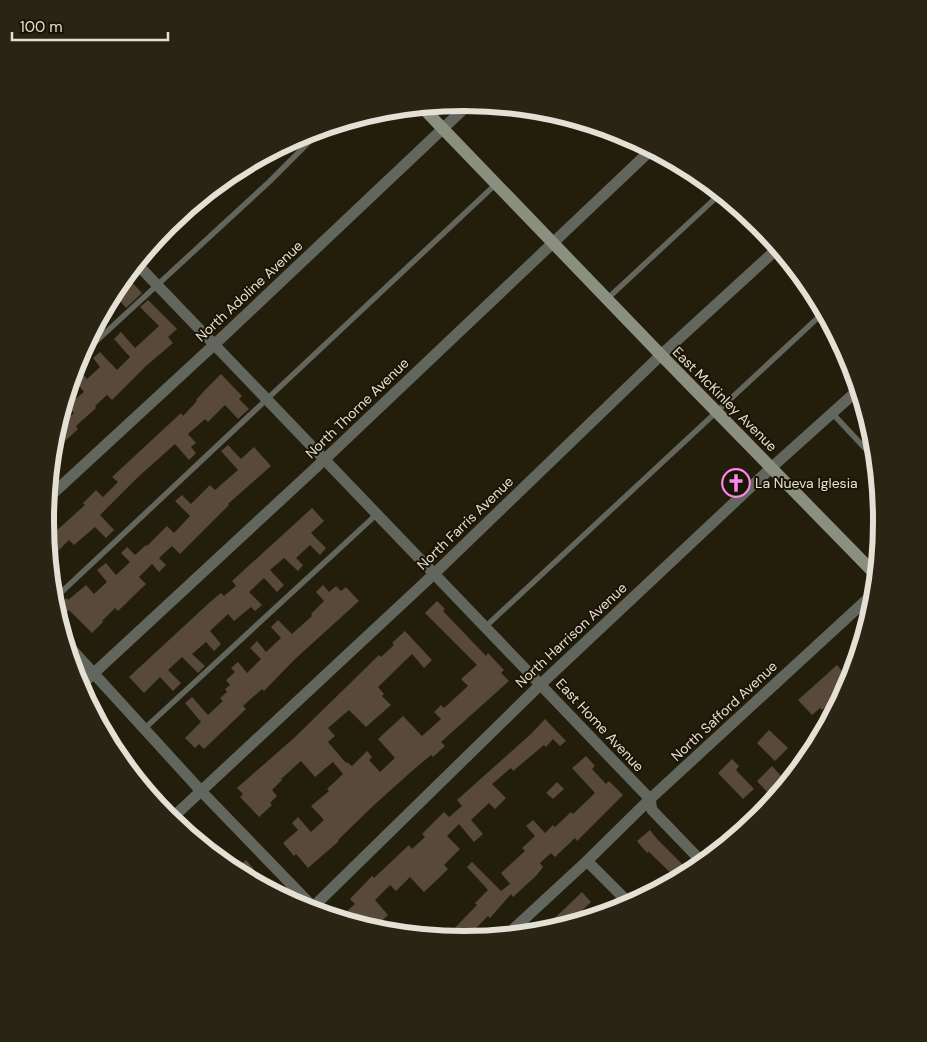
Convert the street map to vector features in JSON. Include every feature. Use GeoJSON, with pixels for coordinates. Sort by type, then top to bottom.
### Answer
{"type":"FeatureCollection","features":[{"type":"Feature","properties":{"kind":"main road","name":"East McKinley Avenue"},"geometry":{"type":"LineString","coordinates":[[429,113],[661,356],[870,569]]}},
{"type":"Feature","properties":{"kind":"street","name":"North Adoline Avenue"},"geometry":{"type":"LineString","coordinates":[[55,491],[215,344],[461,111]]}},
{"type":"Feature","properties":{"kind":"street","name":"North Thorne Avenue"},"geometry":{"type":"LineString","coordinates":[[86,680],[324,460],[646,155]]}},
{"type":"Feature","properties":{"kind":"street","name":"North Farris Avenue"},"geometry":{"type":"LineString","coordinates":[[177,814],[435,573],[661,356],[773,252]]}},
{"type":"Feature","properties":{"kind":"street","name":"East Home Avenue"},"geometry":{"type":"LineString","coordinates":[[141,268],[435,573],[484,628],[541,684],[650,800],[652,810],[697,858]]}},
{"type":"Feature","properties":{"kind":"street","name":"North Harrison Avenue"},"geometry":{"type":"LineString","coordinates":[[318,904],[541,684],[771,468],[853,394]]}},
{"type":"Feature","properties":{"kind":"street","name":"North Safford Avenue"},"geometry":{"type":"LineString","coordinates":[[516,927],[865,601]]}},
{"type":"Feature","properties":{"kind":"street"},"geometry":{"type":"LineString","coordinates":[[75,653],[303,898]]}},
{"type":"Feature","properties":{"kind":"street"},"geometry":{"type":"LineString","coordinates":[[588,861],[624,898]]}},
{"type":"Feature","properties":{"kind":"lane"},"geometry":{"type":"LineString","coordinates":[[95,343],[311,141]]}},
{"type":"Feature","properties":{"kind":"lane"},"geometry":{"type":"LineString","coordinates":[[61,593],[496,184]]}},
{"type":"Feature","properties":{"kind":"lane"},"geometry":{"type":"LineString","coordinates":[[607,300],[716,198]]}},
{"type":"Feature","properties":{"kind":"lane"},"geometry":{"type":"LineString","coordinates":[[484,628],[819,317]]}},
{"type":"Feature","properties":{"kind":"lane"},"geometry":{"type":"LineString","coordinates":[[832,413],[867,450]]}},
{"type":"Feature","properties":{"kind":"lane"},"geometry":{"type":"LineString","coordinates":[[144,729],[377,514]]}},
{"type":"Feature","properties":{"kind":"shaded area"},"geometry":{"type":"Polygon","coordinates":[[[735,825],[737,826],[734,829],[711,847],[735,825]]]}},
{"type":"Feature","properties":{"kind":"building"},"geometry":{"type":"Polygon","coordinates":[[[131,282],[142,293],[126,308],[119,300],[123,297],[121,295],[131,282]]]}},
{"type":"Feature","properties":{"kind":"building"},"geometry":{"type":"Polygon","coordinates":[[[148,300],[177,329],[168,337],[173,343],[146,366],[112,400],[107,395],[76,426],[78,429],[61,444],[67,419],[74,413],[70,409],[71,402],[84,392],[77,384],[81,373],[87,379],[100,367],[93,358],[100,352],[117,370],[130,357],[114,339],[121,332],[135,348],[159,326],[140,307],[148,300]]]}},
{"type":"Feature","properties":{"kind":"building"},"geometry":{"type":"Polygon","coordinates":[[[221,374],[242,396],[239,399],[249,409],[238,419],[225,405],[208,422],[205,419],[188,434],[196,443],[191,447],[196,453],[189,460],[175,444],[100,515],[114,530],[106,538],[95,527],[74,545],[69,540],[55,554],[54,532],[85,505],[83,503],[96,490],[103,497],[118,482],[112,477],[181,413],[183,416],[221,374]]]}},
{"type":"Feature","properties":{"kind":"building"},"geometry":{"type":"Polygon","coordinates":[[[228,445],[241,459],[254,447],[271,466],[228,504],[180,554],[172,546],[159,558],[166,565],[159,572],[152,564],[139,577],[146,584],[118,611],[115,608],[92,633],[69,610],[66,613],[62,602],[67,598],[68,600],[86,585],[94,594],[107,582],[97,570],[106,563],[116,575],[130,562],[121,553],[127,547],[135,555],[167,526],[174,533],[190,516],[175,501],[182,495],[191,504],[210,485],[215,490],[238,470],[221,451],[228,445]]]}},
{"type":"Feature","properties":{"kind":"building"},"geometry":{"type":"Polygon","coordinates":[[[312,508],[324,521],[311,533],[326,548],[320,555],[310,545],[296,558],[303,565],[298,571],[284,558],[270,570],[284,585],[277,592],[264,578],[249,592],[262,605],[255,611],[251,607],[234,621],[228,614],[210,631],[221,644],[214,651],[206,642],[192,654],[205,666],[198,673],[182,657],[168,670],[181,683],[173,691],[160,677],[144,693],[129,677],[209,603],[221,593],[224,596],[236,586],[232,581],[312,508]]]}},
{"type":"Feature","properties":{"kind":"building"},"geometry":{"type":"Polygon","coordinates":[[[323,585],[329,592],[336,586],[341,591],[346,587],[359,601],[294,660],[264,691],[262,689],[243,706],[246,709],[204,749],[199,744],[195,748],[185,738],[201,722],[185,703],[192,697],[208,715],[223,701],[220,698],[227,692],[225,689],[230,685],[226,680],[235,672],[231,668],[238,662],[247,673],[261,659],[250,648],[257,641],[266,652],[281,638],[271,627],[278,620],[292,634],[312,616],[311,614],[324,601],[316,592],[323,585]]]}},
{"type":"Feature","properties":{"kind":"building"},"geometry":{"type":"Polygon","coordinates":[[[437,601],[445,609],[443,611],[486,656],[488,653],[504,670],[501,673],[509,681],[441,742],[445,746],[433,757],[431,755],[412,771],[308,868],[283,843],[298,830],[292,823],[298,817],[311,832],[324,820],[311,806],[329,791],[327,789],[343,774],[333,762],[315,777],[301,761],[272,790],[277,796],[270,803],[272,805],[259,817],[240,797],[243,794],[237,788],[294,738],[379,655],[381,657],[394,645],[392,643],[405,631],[432,660],[424,668],[412,654],[378,687],[384,694],[382,696],[391,705],[366,727],[349,710],[328,728],[335,736],[328,742],[346,763],[352,766],[367,751],[372,757],[369,760],[380,772],[395,758],[378,739],[403,716],[422,736],[441,719],[434,712],[441,705],[444,708],[468,686],[461,679],[477,665],[425,613],[437,601]]]}},
{"type":"Feature","properties":{"kind":"building"},"geometry":{"type":"Polygon","coordinates":[[[837,665],[844,673],[831,702],[822,710],[820,708],[812,715],[798,700],[837,665]]]}},
{"type":"Feature","properties":{"kind":"building"},"geometry":{"type":"Polygon","coordinates":[[[545,719],[566,741],[560,746],[553,739],[546,747],[544,745],[513,771],[511,768],[492,784],[506,798],[495,809],[489,803],[471,820],[483,834],[474,842],[459,824],[447,836],[460,849],[444,865],[448,869],[441,876],[424,892],[410,877],[396,891],[390,885],[375,900],[388,915],[380,922],[351,915],[347,911],[355,904],[350,899],[372,876],[374,878],[409,845],[412,849],[425,837],[422,834],[444,812],[449,817],[462,806],[457,800],[545,719]]]}},
{"type":"Feature","properties":{"kind":"building"},"geometry":{"type":"Polygon","coordinates":[[[769,730],[788,748],[775,761],[757,743],[769,730]]]}},
{"type":"Feature","properties":{"kind":"building"},"geometry":{"type":"Polygon","coordinates":[[[586,756],[595,766],[592,769],[606,784],[609,781],[623,795],[577,841],[575,838],[555,857],[551,853],[540,863],[543,867],[537,875],[513,897],[511,894],[490,918],[488,916],[473,931],[452,931],[477,905],[475,903],[488,890],[467,867],[472,862],[501,891],[510,884],[501,873],[525,851],[522,848],[535,836],[526,826],[533,820],[545,833],[553,825],[555,827],[571,812],[573,814],[595,793],[572,768],[586,756]]]}},
{"type":"Feature","properties":{"kind":"building"},"geometry":{"type":"Polygon","coordinates":[[[732,759],[739,766],[736,770],[754,789],[743,799],[718,773],[732,759]]]}},
{"type":"Feature","properties":{"kind":"building"},"geometry":{"type":"Polygon","coordinates":[[[772,766],[783,778],[767,792],[757,781],[772,766]]]}},
{"type":"Feature","properties":{"kind":"building"},"geometry":{"type":"Polygon","coordinates":[[[557,782],[564,789],[553,799],[546,793],[557,782]]]}},
{"type":"Feature","properties":{"kind":"building"},"geometry":{"type":"Polygon","coordinates":[[[650,830],[684,866],[672,874],[649,852],[647,853],[637,841],[650,830]]]}},
{"type":"Feature","properties":{"kind":"building"},"geometry":{"type":"Polygon","coordinates":[[[246,860],[254,869],[251,871],[241,865],[246,860]]]}},
{"type":"Feature","properties":{"kind":"building"},"geometry":{"type":"Polygon","coordinates":[[[582,892],[591,902],[578,914],[551,921],[582,892]]]}},
{"type":"Feature","properties":{"kind":"place","name":"La Nueva Iglesia"},"geometry":{"type":"Point","coordinates":[736,483]}}]}
